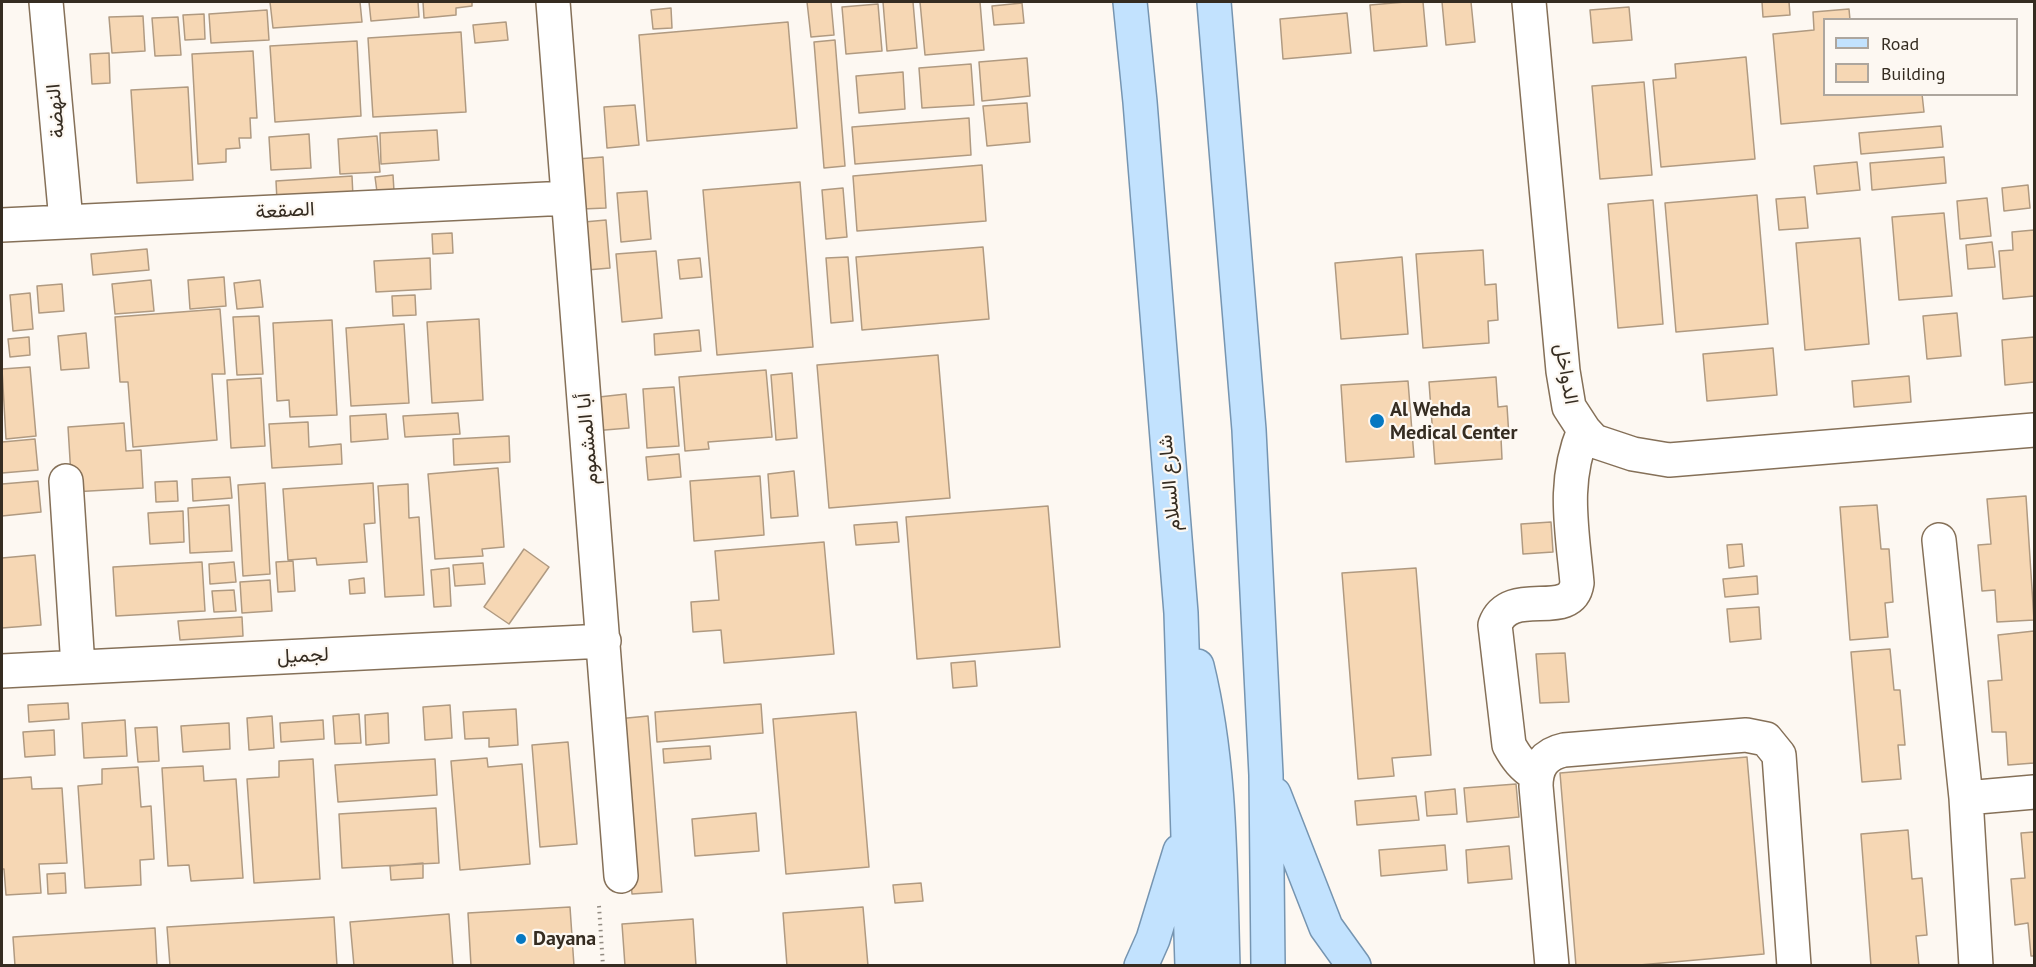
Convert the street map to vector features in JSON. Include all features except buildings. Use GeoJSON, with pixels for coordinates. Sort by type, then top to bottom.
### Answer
{"type":"FeatureCollection","features":[{"type":"Feature","properties":{"kind":"main road","name":"شارع السلام"},"geometry":{"type":"LineString","coordinates":[[1130,2],[1181,613],[1192,966]]}},
{"type":"Feature","properties":{"kind":"main road"},"geometry":{"type":"LineString","coordinates":[[1214,2],[1249,430],[1266,776],[1268,966]]}},
{"type":"Feature","properties":{"kind":"main road"},"geometry":{"type":"LineString","coordinates":[[1181,613],[1194,653],[1211,735],[1218,828],[1223,966]]}},
{"type":"Feature","properties":{"kind":"main road"},"geometry":{"type":"LineString","coordinates":[[1266,776],[1326,927],[1354,966]]}},
{"type":"Feature","properties":{"kind":"main road"},"geometry":{"type":"LineString","coordinates":[[1140,966],[1153,939],[1188,823]]}},
{"type":"Feature","properties":{"kind":"street","name":"النهضة"},"geometry":{"type":"LineString","coordinates":[[46,2],[66,221]]}},
{"type":"Feature","properties":{"kind":"street","name":"أبا المشموم"},"geometry":{"type":"LineString","coordinates":[[553,2],[621,876]]}},
{"type":"Feature","properties":{"kind":"street","name":"الدواخل"},"geometry":{"type":"LineString","coordinates":[[1529,2],[1563,371],[1569,407],[1594,441],[1633,454],[1670,459],[2034,430]]}},
{"type":"Feature","properties":{"kind":"street","name":"الصقعة"},"geometry":{"type":"LineString","coordinates":[[2,225],[568,198]]}},
{"type":"Feature","properties":{"kind":"street"},"geometry":{"type":"LineString","coordinates":[[1536,775],[1525,768],[1515,757],[1509,745],[1495,625],[1498,617],[1510,607],[1564,601],[1575,591],[1577,583],[1570,486],[1576,448],[1584,430]]}},
{"type":"Feature","properties":{"kind":"street"},"geometry":{"type":"LineString","coordinates":[[66,481],[78,667]]}},
{"type":"Feature","properties":{"kind":"street"},"geometry":{"type":"LineString","coordinates":[[1939,540],[1966,798],[1976,966]]}},
{"type":"Feature","properties":{"kind":"street","name":"لجميل"},"geometry":{"type":"LineString","coordinates":[[2,671],[604,641]]}},
{"type":"Feature","properties":{"kind":"street"},"geometry":{"type":"LineString","coordinates":[[1552,966],[1536,775],[1546,758],[1554,752],[1564,750],[1746,735],[1766,739],[1779,755],[1794,966]]}},
{"type":"Feature","properties":{"kind":"street"},"geometry":{"type":"LineString","coordinates":[[1966,798],[2034,792]]}},
{"type":"Feature","properties":{"kind":"path"},"geometry":{"type":"LineString","coordinates":[[603,966],[599,900],[621,876]]}},
{"type":"Feature","properties":{"kind":"place","name":"Al Wehda Medical Center"},"geometry":{"type":"Point","coordinates":[1377,421]}},
{"type":"Feature","properties":{"kind":"place","name":"Dayana"},"geometry":{"type":"Point","coordinates":[521,939]}}]}
